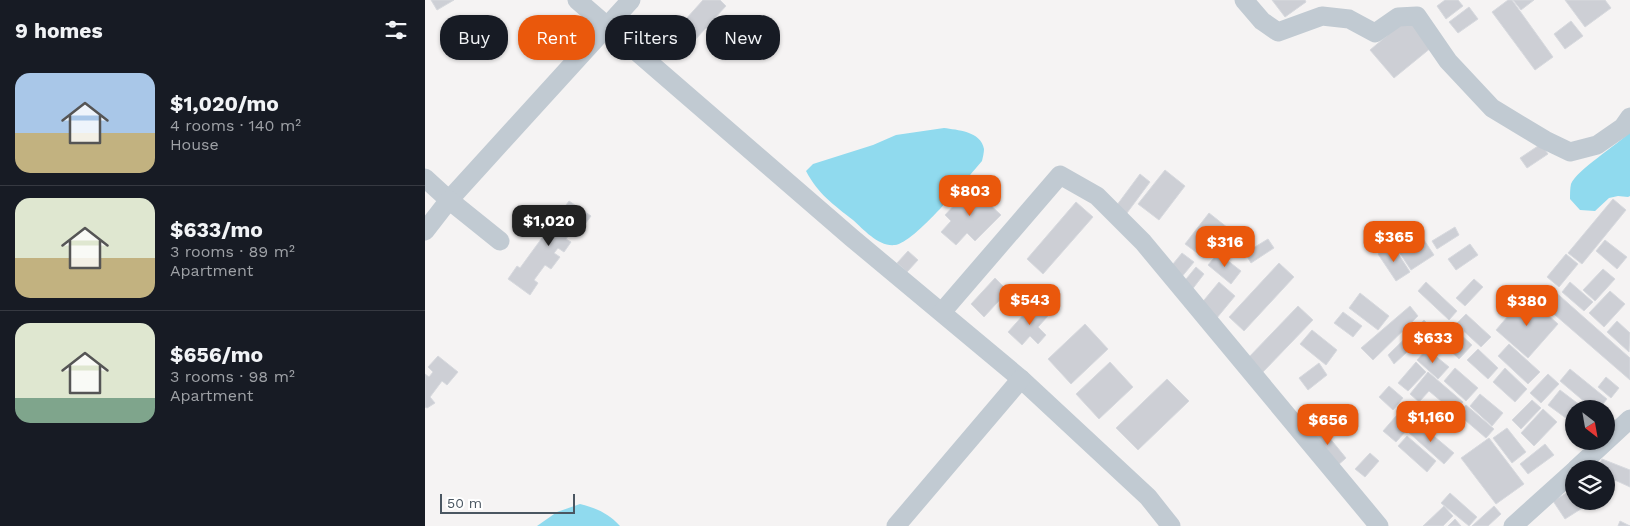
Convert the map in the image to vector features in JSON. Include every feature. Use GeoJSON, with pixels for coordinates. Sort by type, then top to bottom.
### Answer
{"type":"FeatureCollection","features":[{"type":"Feature","properties":{"kind":"street"},"geometry":{"type":"LineString","coordinates":[[577,0],[605,23]]}},
{"type":"Feature","properties":{"kind":"street"},"geometry":{"type":"LineString","coordinates":[[618,15],[631,0]]}},
{"type":"Feature","properties":{"kind":"street"},"geometry":{"type":"LineString","coordinates":[[1244,0],[1262,20],[1278,32],[1322,16],[1349,20],[1375,33],[1397,17],[1417,16],[1448,61],[1492,108],[1545,140],[1570,152],[1597,145],[1623,127],[1630,117]]}},
{"type":"Feature","properties":{"kind":"street"},"geometry":{"type":"LineString","coordinates":[[425,231],[449,200],[605,29]]}},
{"type":"Feature","properties":{"kind":"street"},"geometry":{"type":"LineString","coordinates":[[647,60],[852,238],[1021,379],[1148,497],[1171,526]]}},
{"type":"Feature","properties":{"kind":"street"},"geometry":{"type":"LineString","coordinates":[[942,312],[1060,175],[1097,196],[1143,242],[1379,526]]}},
{"type":"Feature","properties":{"kind":"street"},"geometry":{"type":"LineString","coordinates":[[425,178],[500,241]]}},
{"type":"Feature","properties":{"kind":"street"},"geometry":{"type":"LineString","coordinates":[[896,526],[1021,379]]}},
{"type":"Feature","properties":{"kind":"street"},"geometry":{"type":"LineString","coordinates":[[1586,460],[1630,419]]}},
{"type":"Feature","properties":{"kind":"street"},"geometry":{"type":"LineString","coordinates":[[1513,526],[1565,479]]}},
{"type":"Feature","properties":{"kind":"water"},"geometry":{"type":"Polygon","coordinates":[[[944,128],[968,132],[978,138],[984,149],[982,161],[927,222],[904,242],[895,245],[878,241],[867,233],[827,198],[806,171],[813,164],[873,145],[896,135],[944,128]]]}},
{"type":"Feature","properties":{"kind":"water"},"geometry":{"type":"Polygon","coordinates":[[[1630,132],[1630,196],[1609,198],[1595,211],[1580,210],[1570,199],[1571,184],[1581,172],[1630,132]]]}},
{"type":"Feature","properties":{"kind":"water"},"geometry":{"type":"Polygon","coordinates":[[[580,504],[602,512],[620,526],[537,526],[557,512],[580,504]]]}},
{"type":"Feature","properties":{"kind":"building"},"geometry":{"type":"Polygon","coordinates":[[[431,0],[454,0],[437,10],[431,0]]]}},
{"type":"Feature","properties":{"kind":"building"},"geometry":{"type":"Polygon","coordinates":[[[703,0],[720,0],[726,6],[718,15],[706,15],[706,28],[696,39],[696,15],[690,15],[703,0]]]}},
{"type":"Feature","properties":{"kind":"building"},"geometry":{"type":"Polygon","coordinates":[[[1272,0],[1305,0],[1306,2],[1285,17],[1272,0]]]}},
{"type":"Feature","properties":{"kind":"building"},"geometry":{"type":"Polygon","coordinates":[[[1445,0],[1458,0],[1463,6],[1446,19],[1437,6],[1445,0]]]}},
{"type":"Feature","properties":{"kind":"building"},"geometry":{"type":"Polygon","coordinates":[[[1508,0],[1512,0],[1553,57],[1535,70],[1492,12],[1508,0]]]}},
{"type":"Feature","properties":{"kind":"building"},"geometry":{"type":"Polygon","coordinates":[[[1513,0],[1534,0],[1521,10],[1513,0]]]}},
{"type":"Feature","properties":{"kind":"building"},"geometry":{"type":"Polygon","coordinates":[[[1565,0],[1605,0],[1611,8],[1585,27],[1565,0]]]}},
{"type":"Feature","properties":{"kind":"building"},"geometry":{"type":"Polygon","coordinates":[[[1469,7],[1478,19],[1458,33],[1449,22],[1469,7]]]}},
{"type":"Feature","properties":{"kind":"building"},"geometry":{"type":"Polygon","coordinates":[[[1408,18],[1432,47],[1394,78],[1370,50],[1408,18]]]}},
{"type":"Feature","properties":{"kind":"building"},"geometry":{"type":"Polygon","coordinates":[[[1571,21],[1583,36],[1565,49],[1554,34],[1571,21]]]}},
{"type":"Feature","properties":{"kind":"building"},"geometry":{"type":"Polygon","coordinates":[[[1541,144],[1548,154],[1527,168],[1520,158],[1541,144]]]}},
{"type":"Feature","properties":{"kind":"building"},"geometry":{"type":"Polygon","coordinates":[[[1165,170],[1185,186],[1159,220],[1138,204],[1165,170]]]}},
{"type":"Feature","properties":{"kind":"building"},"geometry":{"type":"Polygon","coordinates":[[[1140,174],[1150,182],[1124,217],[1114,209],[1140,174]]]}},
{"type":"Feature","properties":{"kind":"building"},"geometry":{"type":"Polygon","coordinates":[[[971,187],[1001,215],[975,241],[967,233],[956,245],[941,232],[951,221],[945,215],[971,187]]]}},
{"type":"Feature","properties":{"kind":"building"},"geometry":{"type":"Polygon","coordinates":[[[1613,199],[1626,210],[1582,264],[1568,253],[1613,199]]]}},
{"type":"Feature","properties":{"kind":"building"},"geometry":{"type":"Polygon","coordinates":[[[569,201],[591,216],[582,228],[577,224],[566,239],[571,242],[564,252],[558,248],[554,253],[560,257],[551,269],[545,265],[534,280],[538,283],[530,295],[508,279],[517,266],[520,268],[569,201]]]}},
{"type":"Feature","properties":{"kind":"building"},"geometry":{"type":"Polygon","coordinates":[[[1076,202],[1093,217],[1043,274],[1027,259],[1076,202]]]}},
{"type":"Feature","properties":{"kind":"building"},"geometry":{"type":"Polygon","coordinates":[[[1209,213],[1228,228],[1204,258],[1185,244],[1209,213]]]}},
{"type":"Feature","properties":{"kind":"building"},"geometry":{"type":"Polygon","coordinates":[[[1455,227],[1459,235],[1437,249],[1432,241],[1455,227]]]}},
{"type":"Feature","properties":{"kind":"building"},"geometry":{"type":"Polygon","coordinates":[[[1416,228],[1434,255],[1411,270],[1393,243],[1416,228]]]}},
{"type":"Feature","properties":{"kind":"building"},"geometry":{"type":"Polygon","coordinates":[[[1268,239],[1274,248],[1251,263],[1245,253],[1268,239]]]}},
{"type":"Feature","properties":{"kind":"building"},"geometry":{"type":"Polygon","coordinates":[[[1605,240],[1627,257],[1617,269],[1596,251],[1605,240]]]}},
{"type":"Feature","properties":{"kind":"building"},"geometry":{"type":"Polygon","coordinates":[[[1392,244],[1410,272],[1396,281],[1378,254],[1392,244]]]}},
{"type":"Feature","properties":{"kind":"building"},"geometry":{"type":"Polygon","coordinates":[[[1470,244],[1478,255],[1456,270],[1448,259],[1470,244]]]}},
{"type":"Feature","properties":{"kind":"building"},"geometry":{"type":"Polygon","coordinates":[[[908,251],[918,260],[907,272],[897,263],[908,251]]]}},
{"type":"Feature","properties":{"kind":"building"},"geometry":{"type":"Polygon","coordinates":[[[1182,253],[1194,262],[1180,279],[1168,270],[1182,253]]]}},
{"type":"Feature","properties":{"kind":"building"},"geometry":{"type":"Polygon","coordinates":[[[1218,253],[1241,271],[1231,284],[1208,265],[1218,253]]]}},
{"type":"Feature","properties":{"kind":"building"},"geometry":{"type":"Polygon","coordinates":[[[1566,254],[1578,264],[1559,287],[1547,277],[1566,254]]]}},
{"type":"Feature","properties":{"kind":"building"},"geometry":{"type":"Polygon","coordinates":[[[1279,263],[1294,277],[1244,331],[1229,317],[1279,263]]]}},
{"type":"Feature","properties":{"kind":"building"},"geometry":{"type":"Polygon","coordinates":[[[1196,267],[1204,274],[1191,291],[1182,284],[1196,267]]]}},
{"type":"Feature","properties":{"kind":"building"},"geometry":{"type":"Polygon","coordinates":[[[1603,269],[1615,279],[1595,301],[1583,290],[1603,269]]]}},
{"type":"Feature","properties":{"kind":"building"},"geometry":{"type":"Polygon","coordinates":[[[995,278],[1008,291],[984,317],[971,304],[995,278]]]}},
{"type":"Feature","properties":{"kind":"building"},"geometry":{"type":"Polygon","coordinates":[[[1474,279],[1483,287],[1465,306],[1456,298],[1474,279]]]}},
{"type":"Feature","properties":{"kind":"building"},"geometry":{"type":"Polygon","coordinates":[[[1219,282],[1235,296],[1216,319],[1200,305],[1219,282]]]}},
{"type":"Feature","properties":{"kind":"building"},"geometry":{"type":"Polygon","coordinates":[[[1426,282],[1457,311],[1449,320],[1418,291],[1426,282]]]}},
{"type":"Feature","properties":{"kind":"building"},"geometry":{"type":"Polygon","coordinates":[[[1570,282],[1593,302],[1584,311],[1562,292],[1570,282]]]}},
{"type":"Feature","properties":{"kind":"building"},"geometry":{"type":"Polygon","coordinates":[[[1552,289],[1630,358],[1630,380],[1540,302],[1552,289]]]}},
{"type":"Feature","properties":{"kind":"building"},"geometry":{"type":"Polygon","coordinates":[[[1610,291],[1625,304],[1604,327],[1589,313],[1610,291]]]}},
{"type":"Feature","properties":{"kind":"building"},"geometry":{"type":"Polygon","coordinates":[[[1360,293],[1389,316],[1378,330],[1349,308],[1360,293]]]}},
{"type":"Feature","properties":{"kind":"building"},"geometry":{"type":"Polygon","coordinates":[[[1526,295],[1558,324],[1528,358],[1496,330],[1526,295]]]}},
{"type":"Feature","properties":{"kind":"building"},"geometry":{"type":"Polygon","coordinates":[[[1034,303],[1048,316],[1038,327],[1046,335],[1038,344],[1030,336],[1022,345],[1008,332],[1034,303]]]}},
{"type":"Feature","properties":{"kind":"building"},"geometry":{"type":"Polygon","coordinates":[[[1298,306],[1313,320],[1263,372],[1248,358],[1298,306]]]}},
{"type":"Feature","properties":{"kind":"building"},"geometry":{"type":"Polygon","coordinates":[[[1410,306],[1418,316],[1373,360],[1361,348],[1410,306]]]}},
{"type":"Feature","properties":{"kind":"building"},"geometry":{"type":"Polygon","coordinates":[[[1343,312],[1362,326],[1353,337],[1334,323],[1343,312]]]}},
{"type":"Feature","properties":{"kind":"building"},"geometry":{"type":"Polygon","coordinates":[[[1466,314],[1491,337],[1481,347],[1456,324],[1466,314]]]}},
{"type":"Feature","properties":{"kind":"building"},"geometry":{"type":"Polygon","coordinates":[[[1424,320],[1432,329],[1394,364],[1388,355],[1424,320]]]}},
{"type":"Feature","properties":{"kind":"building"},"geometry":{"type":"Polygon","coordinates":[[[1617,321],[1630,333],[1629,352],[1607,332],[1617,321]]]}},
{"type":"Feature","properties":{"kind":"building"},"geometry":{"type":"Polygon","coordinates":[[[1448,323],[1472,345],[1459,359],[1435,336],[1448,323]]]}},
{"type":"Feature","properties":{"kind":"building"},"geometry":{"type":"Polygon","coordinates":[[[1085,324],[1108,349],[1071,384],[1048,359],[1085,324]]]}},
{"type":"Feature","properties":{"kind":"building"},"geometry":{"type":"Polygon","coordinates":[[[1312,330],[1337,350],[1326,365],[1300,344],[1312,330]]]}},
{"type":"Feature","properties":{"kind":"building"},"geometry":{"type":"Polygon","coordinates":[[[1509,344],[1540,372],[1528,384],[1498,356],[1509,344]]]}},
{"type":"Feature","properties":{"kind":"building"},"geometry":{"type":"Polygon","coordinates":[[[1427,349],[1449,367],[1438,379],[1417,360],[1427,349]]]}},
{"type":"Feature","properties":{"kind":"building"},"geometry":{"type":"Polygon","coordinates":[[[1478,349],[1498,368],[1488,379],[1467,360],[1478,349]]]}},
{"type":"Feature","properties":{"kind":"building"},"geometry":{"type":"Polygon","coordinates":[[[438,356],[458,372],[447,385],[442,381],[430,397],[435,403],[427,408],[425,407],[425,374],[429,377],[433,372],[428,367],[438,356]]]}},
{"type":"Feature","properties":{"kind":"building"},"geometry":{"type":"Polygon","coordinates":[[[1110,362],[1133,387],[1099,419],[1076,394],[1110,362]]]}},
{"type":"Feature","properties":{"kind":"building"},"geometry":{"type":"Polygon","coordinates":[[[1416,362],[1426,372],[1408,391],[1398,383],[1416,362]]]}},
{"type":"Feature","properties":{"kind":"building"},"geometry":{"type":"Polygon","coordinates":[[[1319,363],[1327,375],[1308,390],[1299,378],[1319,363]]]}},
{"type":"Feature","properties":{"kind":"building"},"geometry":{"type":"Polygon","coordinates":[[[1455,368],[1478,388],[1466,401],[1444,381],[1455,368]]]}},
{"type":"Feature","properties":{"kind":"building"},"geometry":{"type":"Polygon","coordinates":[[[1505,368],[1527,389],[1515,402],[1493,382],[1505,368]]]}},
{"type":"Feature","properties":{"kind":"building"},"geometry":{"type":"Polygon","coordinates":[[[1570,369],[1607,399],[1582,400],[1560,381],[1570,369]]]}},
{"type":"Feature","properties":{"kind":"building"},"geometry":{"type":"Polygon","coordinates":[[[1428,372],[1463,402],[1454,412],[1429,391],[1419,402],[1410,394],[1428,372]]]}},
{"type":"Feature","properties":{"kind":"building"},"geometry":{"type":"Polygon","coordinates":[[[1548,374],[1559,384],[1541,403],[1530,393],[1548,374]]]}},
{"type":"Feature","properties":{"kind":"building"},"geometry":{"type":"Polygon","coordinates":[[[1606,377],[1619,388],[1611,398],[1598,387],[1606,377]]]}},
{"type":"Feature","properties":{"kind":"building"},"geometry":{"type":"Polygon","coordinates":[[[1167,379],[1189,401],[1138,450],[1116,428],[1167,379]]]}},
{"type":"Feature","properties":{"kind":"building"},"geometry":{"type":"Polygon","coordinates":[[[1389,386],[1403,398],[1393,410],[1379,397],[1389,386]]]}},
{"type":"Feature","properties":{"kind":"building"},"geometry":{"type":"Polygon","coordinates":[[[1560,390],[1573,400],[1565,400],[1565,417],[1548,405],[1560,390]]]}},
{"type":"Feature","properties":{"kind":"building"},"geometry":{"type":"Polygon","coordinates":[[[1480,394],[1503,413],[1492,426],[1470,406],[1480,394]]]}},
{"type":"Feature","properties":{"kind":"building"},"geometry":{"type":"Polygon","coordinates":[[[1532,400],[1541,408],[1521,429],[1512,420],[1532,400]]]}},
{"type":"Feature","properties":{"kind":"building"},"geometry":{"type":"Polygon","coordinates":[[[1466,405],[1494,429],[1486,438],[1458,414],[1466,405]]]}},
{"type":"Feature","properties":{"kind":"building"},"geometry":{"type":"Polygon","coordinates":[[[1403,408],[1416,420],[1396,442],[1383,431],[1403,408]]]}},
{"type":"Feature","properties":{"kind":"building"},"geometry":{"type":"Polygon","coordinates":[[[1543,409],[1557,422],[1534,446],[1521,433],[1543,409]]]}},
{"type":"Feature","properties":{"kind":"building"},"geometry":{"type":"Polygon","coordinates":[[[1416,421],[1454,453],[1444,464],[1407,431],[1416,421]]]}},
{"type":"Feature","properties":{"kind":"building"},"geometry":{"type":"Polygon","coordinates":[[[1319,425],[1346,458],[1337,466],[1310,433],[1319,425]]]}},
{"type":"Feature","properties":{"kind":"building"},"geometry":{"type":"Polygon","coordinates":[[[1507,428],[1526,452],[1512,463],[1493,438],[1507,428]]]}},
{"type":"Feature","properties":{"kind":"building"},"geometry":{"type":"Polygon","coordinates":[[[1407,436],[1436,461],[1427,472],[1398,446],[1407,436]]]}},
{"type":"Feature","properties":{"kind":"building"},"geometry":{"type":"Polygon","coordinates":[[[1489,438],[1524,484],[1496,504],[1461,458],[1489,438]]]}},
{"type":"Feature","properties":{"kind":"building"},"geometry":{"type":"Polygon","coordinates":[[[1545,444],[1554,455],[1528,474],[1520,464],[1545,444]]]}},
{"type":"Feature","properties":{"kind":"building"},"geometry":{"type":"Polygon","coordinates":[[[1370,453],[1379,461],[1365,477],[1355,469],[1370,453]]]}},
{"type":"Feature","properties":{"kind":"building"},"geometry":{"type":"Polygon","coordinates":[[[1615,464],[1630,470],[1630,487],[1615,480],[1615,464]]]}},
{"type":"Feature","properties":{"kind":"building"},"geometry":{"type":"Polygon","coordinates":[[[1450,493],[1477,517],[1469,526],[1441,503],[1450,493]]]}},
{"type":"Feature","properties":{"kind":"building"},"geometry":{"type":"Polygon","coordinates":[[[1565,494],[1565,510],[1579,510],[1565,519],[1553,501],[1565,494]]]}},
{"type":"Feature","properties":{"kind":"building"},"geometry":{"type":"Polygon","coordinates":[[[1444,506],[1453,516],[1443,526],[1423,526],[1444,506]]]}},
{"type":"Feature","properties":{"kind":"building"},"geometry":{"type":"Polygon","coordinates":[[[1494,506],[1501,514],[1488,526],[1472,526],[1494,506]]]}},
{"type":"Feature","properties":{"kind":"building"},"geometry":{"type":"Polygon","coordinates":[[[1455,519],[1461,526],[1448,526],[1455,519]]]}},
{"type":"Feature","properties":{"kind":"building"},"geometry":{"type":"Polygon","coordinates":[[[1620,521],[1630,526],[1618,526],[1620,521]]]}}]}
